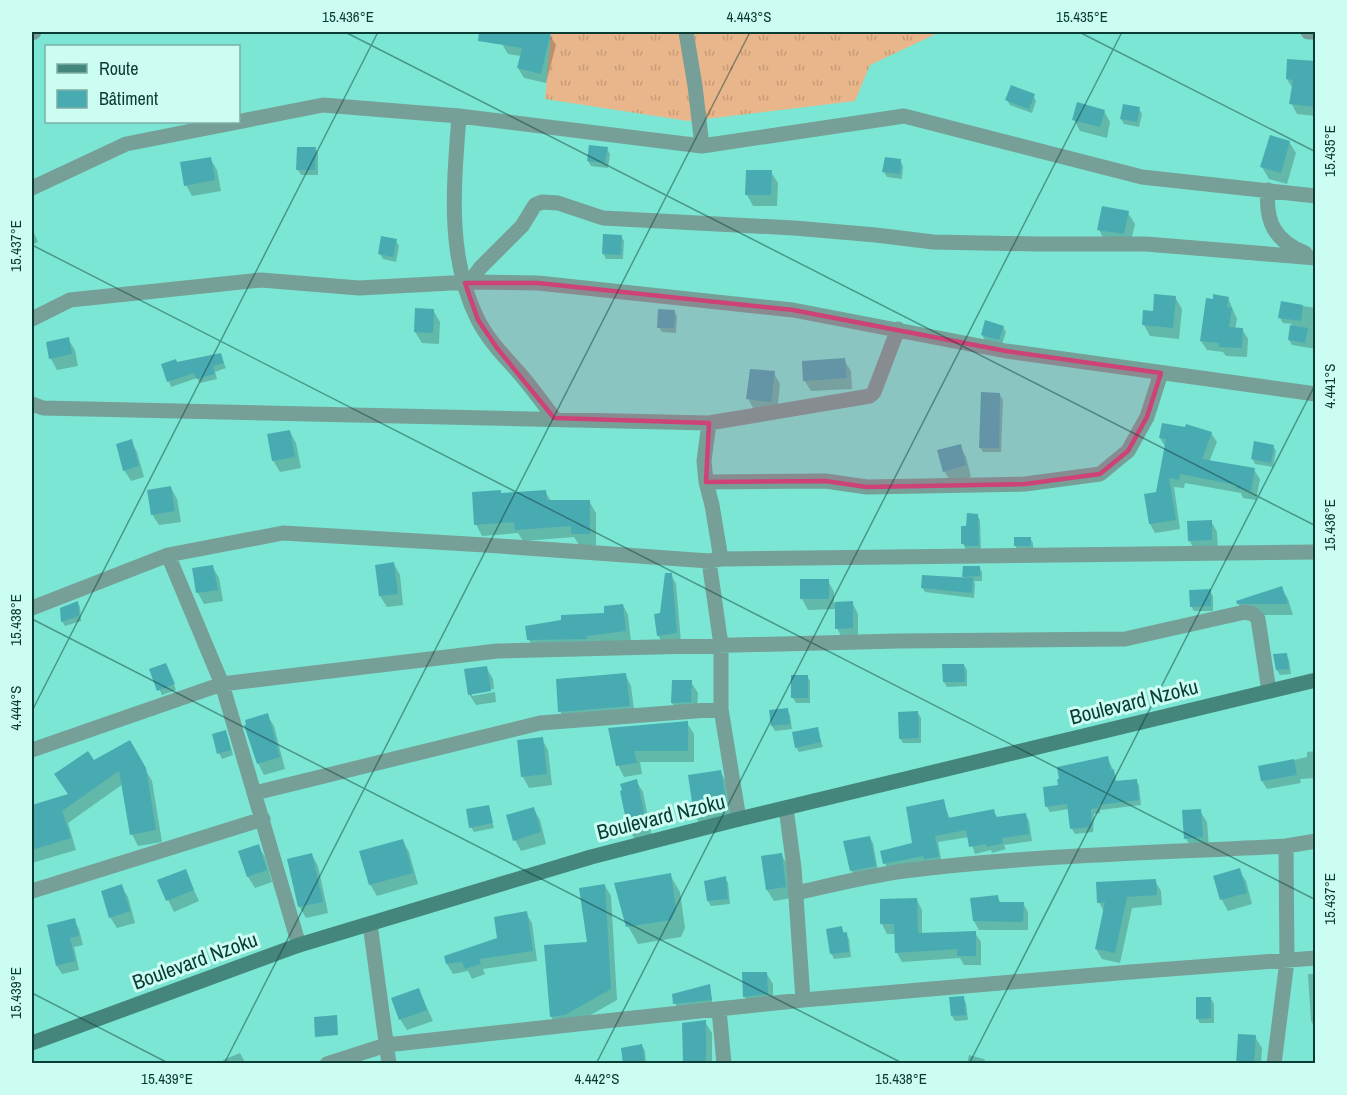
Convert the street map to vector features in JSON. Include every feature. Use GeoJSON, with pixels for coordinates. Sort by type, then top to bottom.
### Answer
{"type":"FeatureCollection","features":[{"type":"Feature","properties":{"kind":"street"},"geometry":{"type":"LineString","coordinates":[[686,32],[702,146]]}},
{"type":"Feature","properties":{"kind":"street"},"geometry":{"type":"LineString","coordinates":[[1308,32],[1316,32]]}},
{"type":"Feature","properties":{"kind":"street"},"geometry":{"type":"LineString","coordinates":[[240,121],[323,105],[459,116],[702,146],[904,116],[1142,177],[1316,196]]}},
{"type":"Feature","properties":{"kind":"street"},"geometry":{"type":"LineString","coordinates":[[459,116],[454,181],[455,234],[478,320],[497,348],[554,418]]}},
{"type":"Feature","properties":{"kind":"street"},"geometry":{"type":"LineString","coordinates":[[32,188],[126,144],[232,123]]}},
{"type":"Feature","properties":{"kind":"street"},"geometry":{"type":"LineString","coordinates":[[1268,190],[1268,218],[1274,230],[1296,249],[1316,257]]}},
{"type":"Feature","properties":{"kind":"street"},"geometry":{"type":"LineString","coordinates":[[467,282],[522,226],[535,205],[542,202],[558,202],[603,218],[794,228],[933,242],[1146,243],[1316,257]]}},
{"type":"Feature","properties":{"kind":"street"},"geometry":{"type":"LineString","coordinates":[[32,319],[70,300],[261,280],[359,288],[467,282],[538,283],[793,310],[1006,351],[1316,394]]}},
{"type":"Feature","properties":{"kind":"street"},"geometry":{"type":"LineString","coordinates":[[35,408],[709,423],[870,396],[874,392],[898,329]]}},
{"type":"Feature","properties":{"kind":"street"},"geometry":{"type":"LineString","coordinates":[[706,482],[825,481],[867,487],[1025,484],[1100,474],[1128,451],[1147,417],[1161,373]]}},
{"type":"Feature","properties":{"kind":"street"},"geometry":{"type":"LineString","coordinates":[[709,423],[704,461],[712,505],[721,645],[721,709],[739,819]]}},
{"type":"Feature","properties":{"kind":"street"},"geometry":{"type":"LineString","coordinates":[[32,608],[168,555],[282,533],[715,560],[1316,552]]}},
{"type":"Feature","properties":{"kind":"street"},"geometry":{"type":"LineString","coordinates":[[168,555],[222,684],[299,945]]}},
{"type":"Feature","properties":{"kind":"street"},"geometry":{"type":"LineString","coordinates":[[32,750],[222,684],[497,651],[898,641],[1125,639],[1245,612],[1253,614],[1258,619],[1269,691]]}},
{"type":"Feature","properties":{"kind":"street","name":"Boulevard Nzoku"},"geometry":{"type":"LineString","coordinates":[[32,1043],[299,945],[591,857],[739,819],[1316,680]]}},
{"type":"Feature","properties":{"kind":"street"},"geometry":{"type":"LineString","coordinates":[[255,793],[540,723],[721,709]]}},
{"type":"Feature","properties":{"kind":"street"},"geometry":{"type":"LineString","coordinates":[[786,808],[796,892],[803,1000]]}},
{"type":"Feature","properties":{"kind":"street"},"geometry":{"type":"LineString","coordinates":[[32,891],[263,819]]}},
{"type":"Feature","properties":{"kind":"street"},"geometry":{"type":"LineString","coordinates":[[796,892],[864,878],[1014,860],[1286,846],[1316,841]]}},
{"type":"Feature","properties":{"kind":"street"},"geometry":{"type":"LineString","coordinates":[[1274,1064],[1287,962],[1286,846]]}},
{"type":"Feature","properties":{"kind":"street"},"geometry":{"type":"LineString","coordinates":[[370,924],[389,1064]]}},
{"type":"Feature","properties":{"kind":"street"},"geometry":{"type":"LineString","coordinates":[[327,1064],[386,1045],[719,1009],[1130,972],[1287,962],[1316,958]]}},
{"type":"Feature","properties":{"kind":"street"},"geometry":{"type":"LineString","coordinates":[[719,1009],[724,1064]]}},
{"type":"Feature","properties":{"kind":"highlighted area"},"geometry":{"type":"Polygon","coordinates":[[[465,283],[538,283],[793,310],[1006,351],[1161,373],[1147,417],[1128,451],[1100,474],[1025,484],[867,487],[825,481],[706,482],[709,423],[554,418],[497,348],[478,320],[465,283]]]}},
{"type":"Feature","properties":{"kind":"green space"},"geometry":{"type":"Polygon","coordinates":[[[551,32],[940,32],[870,65],[855,101],[688,121],[545,99],[551,32]]]}},
{"type":"Feature","properties":{"kind":"building"},"geometry":{"type":"Polygon","coordinates":[[[479,32],[551,32],[541,74],[517,68],[522,48],[478,41],[479,32]]]}},
{"type":"Feature","properties":{"kind":"building"},"geometry":{"type":"Polygon","coordinates":[[[1287,59],[1316,61],[1316,107],[1289,104],[1293,80],[1286,79],[1287,59]]]}},
{"type":"Feature","properties":{"kind":"building"},"geometry":{"type":"Polygon","coordinates":[[[1011,85],[1035,94],[1029,109],[1005,100],[1011,85]]]}},
{"type":"Feature","properties":{"kind":"building"},"geometry":{"type":"Polygon","coordinates":[[[1077,102],[1105,110],[1100,127],[1072,120],[1077,102]]]}},
{"type":"Feature","properties":{"kind":"building"},"geometry":{"type":"Polygon","coordinates":[[[1123,104],[1140,107],[1137,122],[1120,119],[1123,104]]]}},
{"type":"Feature","properties":{"kind":"building"},"geometry":{"type":"Polygon","coordinates":[[[1270,135],[1290,141],[1281,173],[1260,167],[1270,135]]]}},
{"type":"Feature","properties":{"kind":"building"},"geometry":{"type":"Polygon","coordinates":[[[589,145],[608,147],[605,163],[587,161],[589,145]]]}},
{"type":"Feature","properties":{"kind":"building"},"geometry":{"type":"Polygon","coordinates":[[[297,147],[316,147],[315,170],[296,170],[297,147]]]}},
{"type":"Feature","properties":{"kind":"building"},"geometry":{"type":"Polygon","coordinates":[[[211,157],[215,180],[184,186],[180,162],[211,157]]]}},
{"type":"Feature","properties":{"kind":"building"},"geometry":{"type":"Polygon","coordinates":[[[885,157],[901,159],[900,174],[882,172],[885,157]]]}},
{"type":"Feature","properties":{"kind":"building"},"geometry":{"type":"Polygon","coordinates":[[[746,170],[772,170],[771,195],[745,195],[746,170]]]}},
{"type":"Feature","properties":{"kind":"building"},"geometry":{"type":"Polygon","coordinates":[[[1102,206],[1129,211],[1124,234],[1097,230],[1102,206]]]}},
{"type":"Feature","properties":{"kind":"building"},"geometry":{"type":"Polygon","coordinates":[[[603,234],[622,235],[621,255],[602,254],[603,234]]]}},
{"type":"Feature","properties":{"kind":"building"},"geometry":{"type":"Polygon","coordinates":[[[381,236],[397,239],[393,257],[378,254],[381,236]]]}},
{"type":"Feature","properties":{"kind":"building"},"geometry":{"type":"Polygon","coordinates":[[[1154,294],[1176,296],[1173,328],[1142,325],[1143,310],[1153,311],[1154,294]]]}},
{"type":"Feature","properties":{"kind":"building"},"geometry":{"type":"Polygon","coordinates":[[[1213,294],[1229,297],[1227,307],[1232,308],[1229,327],[1243,328],[1242,348],[1219,347],[1219,343],[1200,341],[1206,298],[1213,299],[1213,294]]]}},
{"type":"Feature","properties":{"kind":"building"},"geometry":{"type":"Polygon","coordinates":[[[1281,301],[1303,305],[1301,321],[1278,318],[1281,301]]]}},
{"type":"Feature","properties":{"kind":"building"},"geometry":{"type":"Polygon","coordinates":[[[415,308],[434,309],[433,333],[414,332],[415,308]]]}},
{"type":"Feature","properties":{"kind":"building"},"geometry":{"type":"Polygon","coordinates":[[[658,309],[675,310],[674,328],[657,328],[658,309]]]}},
{"type":"Feature","properties":{"kind":"building"},"geometry":{"type":"Polygon","coordinates":[[[985,320],[1004,326],[999,340],[981,335],[985,320]]]}},
{"type":"Feature","properties":{"kind":"building"},"geometry":{"type":"Polygon","coordinates":[[[1290,325],[1308,328],[1305,343],[1288,340],[1290,325]]]}},
{"type":"Feature","properties":{"kind":"building"},"geometry":{"type":"Polygon","coordinates":[[[69,337],[72,354],[49,359],[46,342],[69,337]]]}},
{"type":"Feature","properties":{"kind":"building"},"geometry":{"type":"Polygon","coordinates":[[[221,353],[224,363],[213,366],[215,374],[196,379],[194,373],[167,382],[161,364],[176,359],[177,362],[221,353]]]}},
{"type":"Feature","properties":{"kind":"building"},"geometry":{"type":"Polygon","coordinates":[[[845,358],[847,378],[803,381],[802,361],[845,358]]]}},
{"type":"Feature","properties":{"kind":"building"},"geometry":{"type":"Polygon","coordinates":[[[750,369],[775,371],[771,402],[746,399],[750,369]]]}},
{"type":"Feature","properties":{"kind":"building"},"geometry":{"type":"Polygon","coordinates":[[[981,392],[1000,393],[999,448],[979,448],[981,392]]]}},
{"type":"Feature","properties":{"kind":"building"},"geometry":{"type":"Polygon","coordinates":[[[1162,423],[1185,427],[1186,424],[1212,432],[1202,459],[1255,468],[1251,491],[1236,488],[1237,485],[1180,474],[1179,480],[1169,478],[1176,520],[1149,524],[1144,494],[1156,492],[1166,439],[1159,438],[1162,423]]]}},
{"type":"Feature","properties":{"kind":"building"},"geometry":{"type":"Polygon","coordinates":[[[290,430],[295,457],[272,461],[267,434],[290,430]]]}},
{"type":"Feature","properties":{"kind":"building"},"geometry":{"type":"Polygon","coordinates":[[[132,439],[139,466],[123,471],[116,444],[132,439]]]}},
{"type":"Feature","properties":{"kind":"building"},"geometry":{"type":"Polygon","coordinates":[[[1254,441],[1274,445],[1271,463],[1251,459],[1254,441]]]}},
{"type":"Feature","properties":{"kind":"building"},"geometry":{"type":"Polygon","coordinates":[[[961,444],[966,465],[943,472],[937,450],[961,444]]]}},
{"type":"Feature","properties":{"kind":"building"},"geometry":{"type":"Polygon","coordinates":[[[171,486],[175,511],[151,515],[147,490],[171,486]]]}},
{"type":"Feature","properties":{"kind":"building"},"geometry":{"type":"Polygon","coordinates":[[[501,490],[501,493],[546,490],[547,500],[590,500],[590,534],[571,534],[571,526],[515,530],[514,522],[474,525],[472,492],[501,490]]]}},
{"type":"Feature","properties":{"kind":"building"},"geometry":{"type":"Polygon","coordinates":[[[967,513],[978,514],[979,546],[961,544],[961,526],[966,526],[967,513]]]}},
{"type":"Feature","properties":{"kind":"building"},"geometry":{"type":"Polygon","coordinates":[[[1212,520],[1212,540],[1188,541],[1187,521],[1212,520]]]}},
{"type":"Feature","properties":{"kind":"building"},"geometry":{"type":"Polygon","coordinates":[[[1014,537],[1031,537],[1031,546],[1014,546],[1014,537]]]}},
{"type":"Feature","properties":{"kind":"building"},"geometry":{"type":"Polygon","coordinates":[[[394,562],[398,594],[379,596],[375,565],[394,562]]]}},
{"type":"Feature","properties":{"kind":"building"},"geometry":{"type":"Polygon","coordinates":[[[213,565],[218,590],[196,593],[192,568],[213,565]]]}},
{"type":"Feature","properties":{"kind":"building"},"geometry":{"type":"Polygon","coordinates":[[[963,566],[980,566],[980,576],[962,577],[963,566]]]}},
{"type":"Feature","properties":{"kind":"building"},"geometry":{"type":"Polygon","coordinates":[[[665,573],[672,573],[677,633],[657,636],[654,614],[660,613],[665,573]]]}},
{"type":"Feature","properties":{"kind":"building"},"geometry":{"type":"Polygon","coordinates":[[[922,575],[973,578],[972,593],[921,588],[922,575]]]}},
{"type":"Feature","properties":{"kind":"building"},"geometry":{"type":"Polygon","coordinates":[[[800,579],[829,579],[829,599],[800,599],[800,579]]]}},
{"type":"Feature","properties":{"kind":"building"},"geometry":{"type":"Polygon","coordinates":[[[1282,586],[1288,604],[1237,604],[1236,601],[1282,586]]]}},
{"type":"Feature","properties":{"kind":"building"},"geometry":{"type":"Polygon","coordinates":[[[1211,589],[1211,606],[1190,607],[1189,590],[1211,589]]]}},
{"type":"Feature","properties":{"kind":"building"},"geometry":{"type":"Polygon","coordinates":[[[78,601],[79,616],[61,622],[60,608],[78,601]]]}},
{"type":"Feature","properties":{"kind":"building"},"geometry":{"type":"Polygon","coordinates":[[[853,601],[853,628],[835,629],[835,602],[853,601]]]}},
{"type":"Feature","properties":{"kind":"building"},"geometry":{"type":"Polygon","coordinates":[[[623,604],[626,631],[587,636],[587,639],[527,640],[525,626],[561,620],[561,615],[604,613],[604,606],[623,604]]]}},
{"type":"Feature","properties":{"kind":"building"},"geometry":{"type":"Polygon","coordinates":[[[1287,653],[1289,669],[1276,670],[1273,654],[1287,653]]]}},
{"type":"Feature","properties":{"kind":"building"},"geometry":{"type":"Polygon","coordinates":[[[166,663],[175,684],[157,691],[149,669],[166,663]]]}},
{"type":"Feature","properties":{"kind":"building"},"geometry":{"type":"Polygon","coordinates":[[[942,664],[964,664],[965,682],[943,682],[942,664]]]}},
{"type":"Feature","properties":{"kind":"building"},"geometry":{"type":"Polygon","coordinates":[[[487,666],[491,691],[468,695],[464,669],[487,666]]]}},
{"type":"Feature","properties":{"kind":"building"},"geometry":{"type":"Polygon","coordinates":[[[626,673],[630,706],[558,712],[556,679],[626,673]]]}},
{"type":"Feature","properties":{"kind":"building"},"geometry":{"type":"Polygon","coordinates":[[[791,675],[808,675],[808,698],[791,698],[791,675]]]}},
{"type":"Feature","properties":{"kind":"building"},"geometry":{"type":"Polygon","coordinates":[[[672,680],[692,680],[691,702],[671,703],[672,680]]]}},
{"type":"Feature","properties":{"kind":"building"},"geometry":{"type":"Polygon","coordinates":[[[788,708],[790,724],[771,726],[769,710],[788,708]]]}},
{"type":"Feature","properties":{"kind":"building"},"geometry":{"type":"Polygon","coordinates":[[[918,711],[919,738],[899,739],[898,712],[918,711]]]}},
{"type":"Feature","properties":{"kind":"building"},"geometry":{"type":"Polygon","coordinates":[[[268,713],[280,757],[257,764],[244,725],[246,725],[245,720],[268,713]]]}},
{"type":"Feature","properties":{"kind":"building"},"geometry":{"type":"Polygon","coordinates":[[[688,721],[688,751],[634,751],[637,763],[616,766],[608,728],[688,721]]]}},
{"type":"Feature","properties":{"kind":"building"},"geometry":{"type":"Polygon","coordinates":[[[818,727],[821,742],[795,748],[792,732],[818,727]]]}},
{"type":"Feature","properties":{"kind":"building"},"geometry":{"type":"Polygon","coordinates":[[[226,730],[231,750],[217,754],[212,734],[226,730]]]}},
{"type":"Feature","properties":{"kind":"building"},"geometry":{"type":"Polygon","coordinates":[[[543,737],[547,774],[521,777],[517,740],[543,737]]]}},
{"type":"Feature","properties":{"kind":"building"},"geometry":{"type":"Polygon","coordinates":[[[130,740],[146,768],[156,830],[130,835],[119,771],[62,811],[71,838],[32,850],[32,805],[68,794],[54,774],[88,751],[94,760],[130,740]]]}},
{"type":"Feature","properties":{"kind":"building"},"geometry":{"type":"Polygon","coordinates":[[[1108,756],[1111,770],[1114,769],[1115,781],[1137,779],[1139,800],[1098,805],[1098,808],[1091,809],[1091,827],[1070,829],[1067,804],[1045,807],[1043,787],[1058,785],[1057,767],[1108,756]]]}},
{"type":"Feature","properties":{"kind":"building"},"geometry":{"type":"Polygon","coordinates":[[[1294,759],[1297,775],[1261,781],[1258,766],[1294,759]]]}},
{"type":"Feature","properties":{"kind":"building"},"geometry":{"type":"Polygon","coordinates":[[[721,770],[728,811],[694,816],[688,775],[721,770]]]}},
{"type":"Feature","properties":{"kind":"building"},"geometry":{"type":"Polygon","coordinates":[[[637,779],[647,826],[628,830],[620,784],[637,779]]]}},
{"type":"Feature","properties":{"kind":"building"},"geometry":{"type":"Polygon","coordinates":[[[944,799],[948,818],[994,809],[996,817],[1026,813],[1029,834],[1002,838],[1003,843],[987,847],[986,844],[969,847],[966,830],[935,836],[939,857],[924,859],[923,856],[883,864],[880,851],[912,843],[906,807],[944,799]]]}},
{"type":"Feature","properties":{"kind":"building"},"geometry":{"type":"Polygon","coordinates":[[[489,805],[493,823],[469,828],[466,809],[489,805]]]}},
{"type":"Feature","properties":{"kind":"building"},"geometry":{"type":"Polygon","coordinates":[[[534,807],[541,832],[513,841],[506,815],[534,807]]]}},
{"type":"Feature","properties":{"kind":"building"},"geometry":{"type":"Polygon","coordinates":[[[1201,809],[1203,837],[1184,839],[1182,810],[1201,809]]]}},
{"type":"Feature","properties":{"kind":"building"},"geometry":{"type":"Polygon","coordinates":[[[870,836],[876,866],[850,871],[843,841],[870,836]]]}},
{"type":"Feature","properties":{"kind":"building"},"geometry":{"type":"Polygon","coordinates":[[[403,839],[413,873],[369,885],[359,851],[403,839]]]}},
{"type":"Feature","properties":{"kind":"building"},"geometry":{"type":"Polygon","coordinates":[[[259,844],[267,870],[247,877],[238,851],[259,844]]]}},
{"type":"Feature","properties":{"kind":"building"},"geometry":{"type":"Polygon","coordinates":[[[312,853],[323,902],[298,907],[287,859],[312,853]]]}},
{"type":"Feature","properties":{"kind":"building"},"geometry":{"type":"Polygon","coordinates":[[[782,853],[786,887],[766,890],[761,856],[782,853]]]}},
{"type":"Feature","properties":{"kind":"building"},"geometry":{"type":"Polygon","coordinates":[[[1240,868],[1247,893],[1220,900],[1213,876],[1240,868]]]}},
{"type":"Feature","properties":{"kind":"building"},"geometry":{"type":"Polygon","coordinates":[[[186,869],[194,890],[166,901],[157,880],[186,869]]]}},
{"type":"Feature","properties":{"kind":"building"},"geometry":{"type":"Polygon","coordinates":[[[671,873],[676,910],[671,920],[626,927],[614,883],[671,873]]]}},
{"type":"Feature","properties":{"kind":"building"},"geometry":{"type":"Polygon","coordinates":[[[726,876],[728,899],[707,901],[704,881],[726,876]]]}},
{"type":"Feature","properties":{"kind":"building"},"geometry":{"type":"Polygon","coordinates":[[[1156,879],[1157,895],[1127,897],[1115,953],[1095,949],[1105,902],[1097,903],[1096,882],[1156,879]]]}},
{"type":"Feature","properties":{"kind":"building"},"geometry":{"type":"Polygon","coordinates":[[[122,884],[130,911],[109,918],[101,891],[122,884]]]}},
{"type":"Feature","properties":{"kind":"building"},"geometry":{"type":"Polygon","coordinates":[[[605,884],[611,989],[565,1015],[550,1017],[544,945],[587,942],[579,888],[605,884]]]}},
{"type":"Feature","properties":{"kind":"building"},"geometry":{"type":"Polygon","coordinates":[[[998,895],[999,902],[1024,902],[1023,922],[973,921],[970,898],[998,895]]]}},
{"type":"Feature","properties":{"kind":"building"},"geometry":{"type":"Polygon","coordinates":[[[917,898],[918,933],[976,931],[976,956],[957,956],[957,949],[895,953],[894,924],[880,924],[880,899],[917,898]]]}},
{"type":"Feature","properties":{"kind":"building"},"geometry":{"type":"Polygon","coordinates":[[[527,911],[533,951],[479,959],[481,964],[465,969],[462,962],[446,964],[444,956],[497,938],[494,917],[527,911]]]}},
{"type":"Feature","properties":{"kind":"building"},"geometry":{"type":"Polygon","coordinates":[[[75,918],[79,936],[70,938],[75,961],[56,966],[47,925],[75,918]]]}},
{"type":"Feature","properties":{"kind":"building"},"geometry":{"type":"Polygon","coordinates":[[[842,926],[843,933],[847,932],[849,952],[830,954],[826,929],[842,926]]]}},
{"type":"Feature","properties":{"kind":"building"},"geometry":{"type":"Polygon","coordinates":[[[742,972],[767,972],[768,994],[743,997],[742,972]]]}},
{"type":"Feature","properties":{"kind":"building"},"geometry":{"type":"Polygon","coordinates":[[[710,984],[712,1000],[673,1004],[672,994],[710,984]]]}},
{"type":"Feature","properties":{"kind":"building"},"geometry":{"type":"Polygon","coordinates":[[[419,988],[427,1010],[399,1020],[391,998],[419,988]]]}},
{"type":"Feature","properties":{"kind":"building"},"geometry":{"type":"Polygon","coordinates":[[[964,996],[966,1015],[951,1016],[949,997],[964,996]]]}},
{"type":"Feature","properties":{"kind":"building"},"geometry":{"type":"Polygon","coordinates":[[[1196,997],[1211,997],[1211,1018],[1196,1019],[1196,997]]]}},
{"type":"Feature","properties":{"kind":"building"},"geometry":{"type":"Polygon","coordinates":[[[337,1015],[338,1035],[315,1037],[314,1017],[337,1015]]]}},
{"type":"Feature","properties":{"kind":"building"},"geometry":{"type":"Polygon","coordinates":[[[706,1020],[706,1063],[683,1063],[682,1023],[706,1020]]]}},
{"type":"Feature","properties":{"kind":"building"},"geometry":{"type":"Polygon","coordinates":[[[1238,1034],[1256,1035],[1254,1064],[1236,1064],[1238,1034]]]}},
{"type":"Feature","properties":{"kind":"building"},"geometry":{"type":"Polygon","coordinates":[[[642,1044],[645,1064],[623,1064],[621,1048],[642,1044]]]}}]}
